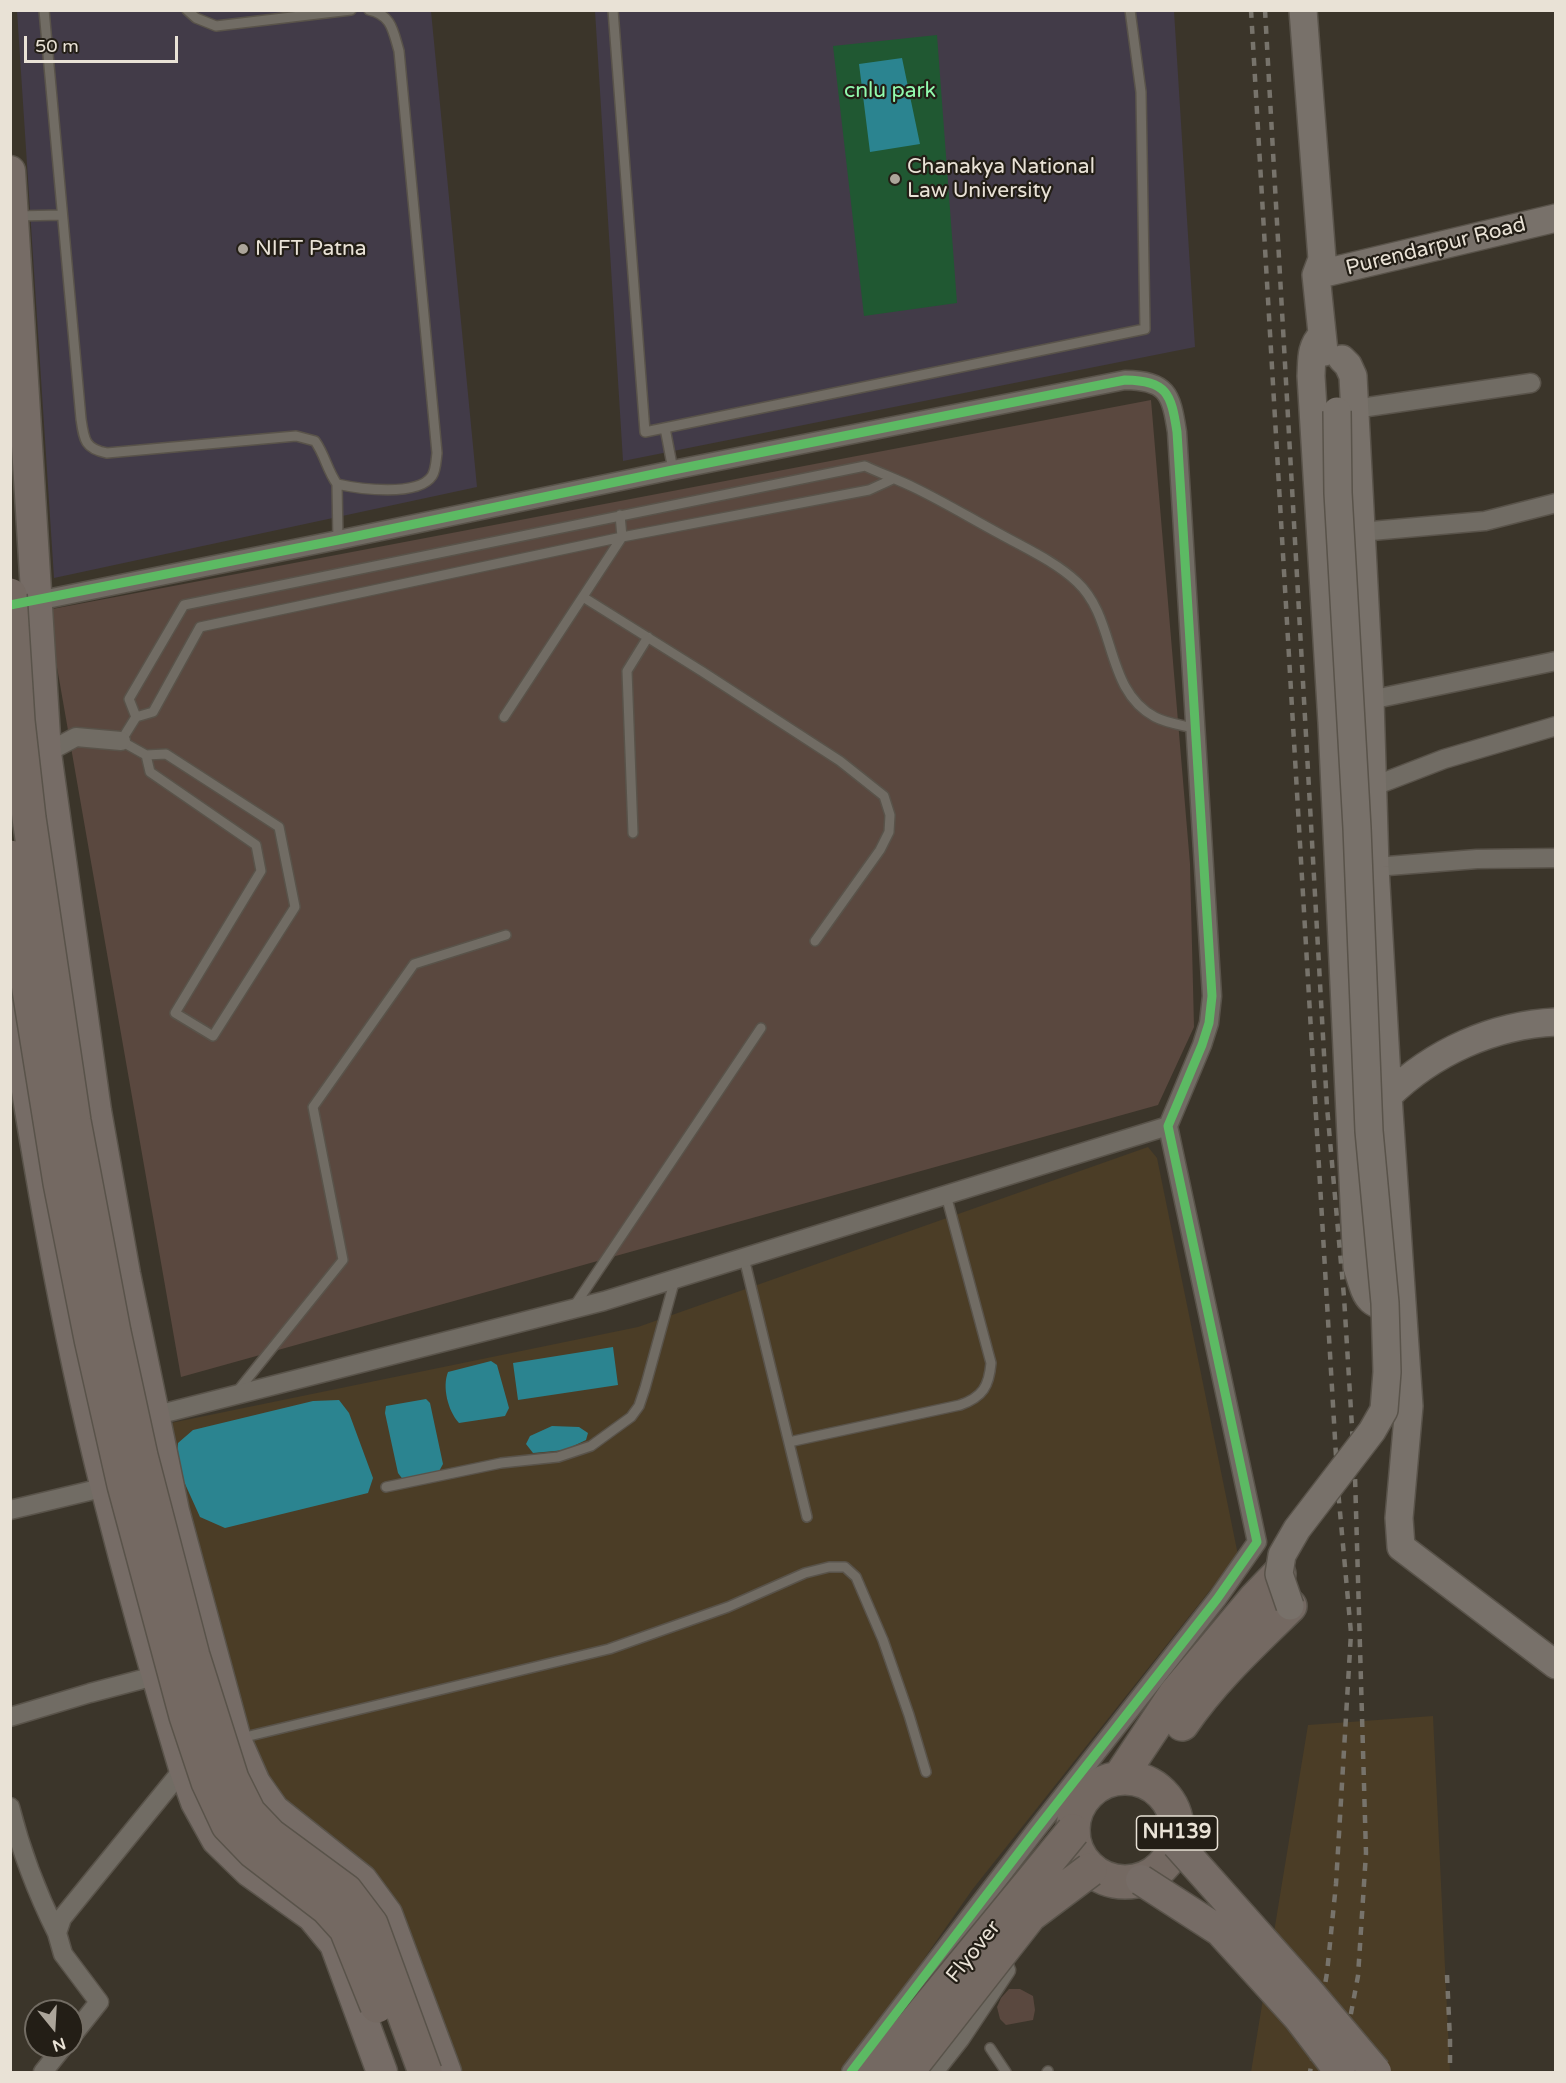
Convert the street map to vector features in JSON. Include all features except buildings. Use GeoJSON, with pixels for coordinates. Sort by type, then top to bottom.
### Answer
{"type":"FeatureCollection","features":[{"type":"Feature","properties":{"kind":"highway"},"geometry":{"type":"LineString","coordinates":[[19,600],[18,721],[29,818],[74,1121],[114,1332],[139,1445],[193,1656],[232,1779],[249,1813],[270,1835],[346,1891],[371,1924],[425,2073]]}},
{"type":"Feature","properties":{"kind":"highway"},"geometry":{"type":"LineString","coordinates":[[10,857],[60,1183],[91,1339],[124,1485],[186,1716],[208,1782],[228,1825],[254,1852],[327,1908],[346,1929],[402,2073]]}},
{"type":"Feature","properties":{"kind":"highway"},"geometry":{"type":"LineString","coordinates":[[1132,1779],[1176,1693],[1254,1600],[1279,1574]]}},
{"type":"Feature","properties":{"kind":"highway"},"geometry":{"type":"LineString","coordinates":[[1132,1779],[1245,1650],[1290,1606]]}},
{"type":"Feature","properties":{"kind":"highway","name":"Flyover"},"geometry":{"type":"LineString","coordinates":[[874,2073],[1073,1831],[1072,1826],[1080,1802],[1097,1785],[1132,1779]]}},
{"type":"Feature","properties":{"kind":"highway","name":"NH139"},"geometry":{"type":"LineString","coordinates":[[1090,1870],[1114,1882],[1141,1880],[1164,1866],[1177,1844],[1177,1818],[1166,1795],[1132,1779]]}},
{"type":"Feature","properties":{"kind":"highway"},"geometry":{"type":"LineString","coordinates":[[1073,1831],[1076,1850],[1090,1870]]}},
{"type":"Feature","properties":{"kind":"highway","name":"Flyover"},"geometry":{"type":"LineString","coordinates":[[907,2073],[1030,1915],[1090,1870]]}},
{"type":"Feature","properties":{"kind":"main road"},"geometry":{"type":"LineString","coordinates":[[10,171],[14,216],[19,600],[46,753],[96,1111],[125,1274],[174,1511],[237,1740],[255,1783],[274,1810],[362,1880],[387,1914],[446,2073]]}},
{"type":"Feature","properties":{"kind":"main road"},"geometry":{"type":"LineString","coordinates":[[10,983],[56,1253],[106,1487],[184,1768],[196,1802],[217,1840],[249,1871],[312,1916],[335,1944],[382,2073]]}},
{"type":"Feature","properties":{"kind":"main road"},"geometry":{"type":"LineString","coordinates":[[1177,1844],[1306,1989],[1376,2073]]}},
{"type":"Feature","properties":{"kind":"main road"},"geometry":{"type":"LineString","coordinates":[[1141,1880],[1220,1931],[1299,2018],[1340,2073]]}},
{"type":"Feature","properties":{"kind":"street"},"geometry":{"type":"LineString","coordinates":[[1303,10],[1323,269],[1337,370],[1328,396],[1345,410],[1360,532],[1374,786],[1375,867],[1409,1406],[1399,1518],[1401,1547],[1556,1665]]}},
{"type":"Feature","properties":{"kind":"street","name":"Purendarpur Road"},"geometry":{"type":"LineString","coordinates":[[1323,269],[1556,218]]}},
{"type":"Feature","properties":{"kind":"street"},"geometry":{"type":"LineString","coordinates":[[1323,269],[1322,335],[1337,370]]}},
{"type":"Feature","properties":{"kind":"street"},"geometry":{"type":"LineString","coordinates":[[1322,335],[1312,351],[1311,376],[1332,723],[1357,1267],[1365,1293],[1375,1305],[1402,1311]]}},
{"type":"Feature","properties":{"kind":"street"},"geometry":{"type":"LineString","coordinates":[[19,600],[338,540],[673,470],[1125,380],[1148,380],[1163,389],[1173,408],[1177,432],[1212,996],[1209,1023],[1202,1045],[1168,1126],[1257,1542],[1217,1599],[991,1888],[851,2073]]}},
{"type":"Feature","properties":{"kind":"street"},"geometry":{"type":"LineString","coordinates":[[1345,410],[1532,383]]}},
{"type":"Feature","properties":{"kind":"street"},"geometry":{"type":"LineString","coordinates":[[1290,1606],[1279,1574],[1282,1555],[1297,1529],[1372,1431],[1384,1410],[1387,1372],[1384,1303],[1369,1131],[1357,828],[1338,493],[1345,410]]}},
{"type":"Feature","properties":{"kind":"street"},"geometry":{"type":"LineString","coordinates":[[1360,532],[1485,521],[1556,503]]}},
{"type":"Feature","properties":{"kind":"street"},"geometry":{"type":"LineString","coordinates":[[1370,700],[1556,661]]}},
{"type":"Feature","properties":{"kind":"street"},"geometry":{"type":"LineString","coordinates":[[1374,786],[1444,759],[1556,726]]}},
{"type":"Feature","properties":{"kind":"street"},"geometry":{"type":"LineString","coordinates":[[46,753],[76,737],[121,741]]}},
{"type":"Feature","properties":{"kind":"street"},"geometry":{"type":"LineString","coordinates":[[1375,867],[1477,859],[1556,858]]}},
{"type":"Feature","properties":{"kind":"street"},"geometry":{"type":"LineString","coordinates":[[1388,1096],[1406,1078],[1457,1046],[1513,1028],[1556,1022]]}},
{"type":"Feature","properties":{"kind":"street"},"geometry":{"type":"LineString","coordinates":[[153,1416],[572,1310],[1168,1126]]}},
{"type":"Feature","properties":{"kind":"street"},"geometry":{"type":"LineString","coordinates":[[10,1510],[106,1487]]}},
{"type":"Feature","properties":{"kind":"street"},"geometry":{"type":"LineString","coordinates":[[10,1718],[214,1658]]}},
{"type":"Feature","properties":{"kind":"street"},"geometry":{"type":"LineString","coordinates":[[57,1933],[62,1918],[71,1906],[184,1768],[237,1740]]}},
{"type":"Feature","properties":{"kind":"street"},"geometry":{"type":"LineString","coordinates":[[10,1807],[17,1834],[41,1901],[57,1933],[63,1954],[99,2002],[84,2021]]}},
{"type":"Feature","properties":{"kind":"street"},"geometry":{"type":"LineString","coordinates":[[934,2073],[1019,1950],[991,1888]]}},
{"type":"Feature","properties":{"kind":"street"},"geometry":{"type":"LineString","coordinates":[[43,2073],[54,2059]]}},
{"type":"Feature","properties":{"kind":"lane"},"geometry":{"type":"LineString","coordinates":[[44,10],[81,419],[88,445],[96,451],[107,453],[296,436],[315,441],[323,452],[329,473],[337,484],[338,540]]}},
{"type":"Feature","properties":{"kind":"lane"},"geometry":{"type":"LineString","coordinates":[[187,10],[196,18],[216,26],[351,10]]}},
{"type":"Feature","properties":{"kind":"lane"},"geometry":{"type":"LineString","coordinates":[[337,484],[353,488],[398,490],[415,488],[426,483],[434,474],[437,453],[399,51],[390,23],[380,13],[369,10]]}},
{"type":"Feature","properties":{"kind":"lane"},"geometry":{"type":"LineString","coordinates":[[614,10],[645,432],[1144,329],[1140,92],[1130,10]]}},
{"type":"Feature","properties":{"kind":"lane"},"geometry":{"type":"LineString","coordinates":[[14,216],[62,215]]}},
{"type":"Feature","properties":{"kind":"lane"},"geometry":{"type":"LineString","coordinates":[[665,428],[673,470]]}},
{"type":"Feature","properties":{"kind":"lane"},"geometry":{"type":"LineString","coordinates":[[136,717],[129,699],[184,604],[865,466],[915,488],[1030,550],[1075,580],[1087,592],[1097,609],[1116,666],[1125,687],[1137,705],[1155,718],[1194,728]]}},
{"type":"Feature","properties":{"kind":"lane"},"geometry":{"type":"LineString","coordinates":[[146,755],[150,772],[256,845],[261,871],[175,1013],[213,1036],[295,907],[279,827],[166,754],[146,755],[121,741],[136,717],[153,712],[200,627],[622,537],[869,490],[893,478]]}},
{"type":"Feature","properties":{"kind":"lane"},"geometry":{"type":"LineString","coordinates":[[504,717],[622,537],[620,515]]}},
{"type":"Feature","properties":{"kind":"lane"},"geometry":{"type":"LineString","coordinates":[[583,597],[840,761],[884,796],[890,815],[889,832],[880,850],[815,941]]}},
{"type":"Feature","properties":{"kind":"lane"},"geometry":{"type":"LineString","coordinates":[[633,833],[627,671],[648,637]]}},
{"type":"Feature","properties":{"kind":"lane"},"geometry":{"type":"LineString","coordinates":[[235,1395],[343,1260],[313,1107],[414,964],[506,935]]}},
{"type":"Feature","properties":{"kind":"lane"},"geometry":{"type":"LineString","coordinates":[[572,1310],[761,1028]]}},
{"type":"Feature","properties":{"kind":"lane"},"geometry":{"type":"LineString","coordinates":[[789,1442],[960,1405],[974,1400],[984,1390],[990,1377],[991,1363],[946,1195]]}},
{"type":"Feature","properties":{"kind":"lane"},"geometry":{"type":"LineString","coordinates":[[744,1258],[807,1517]]}},
{"type":"Feature","properties":{"kind":"lane"},"geometry":{"type":"LineString","coordinates":[[386,1487],[501,1463],[558,1457],[591,1446],[621,1426],[639,1406],[675,1279]]}},
{"type":"Feature","properties":{"kind":"lane"},"geometry":{"type":"LineString","coordinates":[[237,1740],[609,1649],[728,1607],[805,1573],[829,1567],[845,1567],[856,1577],[883,1640],[926,1772]]}},
{"type":"Feature","properties":{"kind":"lane"},"geometry":{"type":"LineString","coordinates":[[990,2048],[1006,2073]]}},
{"type":"Feature","properties":{"kind":"shaded area","name":"NIFT Patna"},"geometry":{"type":"Polygon","coordinates":[[[17,11],[431,11],[477,487],[54,578],[17,11]]]}},
{"type":"Feature","properties":{"kind":"shaded area","name":"Chanakya National Law University"},"geometry":{"type":"Polygon","coordinates":[[[595,11],[1174,11],[1195,347],[623,461],[595,11]]]}},
{"type":"Feature","properties":{"kind":"shaded area"},"geometry":{"type":"Polygon","coordinates":[[[1148,1147],[1157,1158],[1238,1555],[972,1890],[845,2072],[454,2072],[273,1801],[220,1705],[161,1425],[638,1327],[1148,1147]]]}},
{"type":"Feature","properties":{"kind":"shaded area"},"geometry":{"type":"Polygon","coordinates":[[[1433,1716],[1450,2072],[1251,2072],[1308,1725],[1433,1716]]]}},
{"type":"Feature","properties":{"kind":"green space","name":"cnlu park"},"geometry":{"type":"Polygon","coordinates":[[[937,35],[957,303],[864,316],[833,46],[937,35]]]}},
{"type":"Feature","properties":{"kind":"water"},"geometry":{"type":"Polygon","coordinates":[[[902,58],[920,144],[870,152],[859,64],[902,58]]]}},
{"type":"Feature","properties":{"kind":"water"},"geometry":{"type":"Polygon","coordinates":[[[613,1347],[618,1385],[518,1400],[513,1363],[613,1347]]]}},
{"type":"Feature","properties":{"kind":"water"},"geometry":{"type":"Polygon","coordinates":[[[491,1361],[497,1365],[509,1408],[505,1416],[459,1423],[447,1399],[448,1372],[491,1361]]]}},
{"type":"Feature","properties":{"kind":"water"},"geometry":{"type":"Polygon","coordinates":[[[426,1399],[430,1403],[443,1464],[437,1475],[404,1481],[398,1473],[385,1413],[386,1406],[426,1399]]]}},
{"type":"Feature","properties":{"kind":"water"},"geometry":{"type":"Polygon","coordinates":[[[339,1400],[349,1413],[373,1478],[368,1493],[225,1528],[200,1517],[176,1464],[178,1443],[193,1430],[313,1401],[339,1400]]]}},
{"type":"Feature","properties":{"kind":"water"},"geometry":{"type":"Polygon","coordinates":[[[552,1426],[579,1427],[588,1433],[586,1440],[565,1450],[533,1453],[526,1444],[530,1436],[552,1426]]]}},
{"type":"Feature","properties":{"kind":"railway"},"geometry":{"type":"LineString","coordinates":[[1251,10],[1338,1490],[1351,1633],[1336,1884],[1327,1973],[1310,2072]]}},
{"type":"Feature","properties":{"kind":"railway"},"geometry":{"type":"LineString","coordinates":[[1265,10],[1327,1107],[1344,1297],[1355,1476],[1366,1853],[1358,1976],[1340,2072]]}},
{"type":"Feature","properties":{"kind":"railway"},"geometry":{"type":"LineString","coordinates":[[1447,1975],[1450,2072]]}},
{"type":"Feature","properties":{"kind":"cycle path"},"geometry":{"type":"LineString","coordinates":[[10,605],[1125,380],[1150,383],[1164,392],[1169,399],[1177,432],[1212,996],[1209,1023],[1202,1045],[1168,1126],[1257,1542],[1217,1599],[851,2072]]}},
{"type":"Feature","properties":{"kind":"place","name":"Chanakya National Law University"},"geometry":{"type":"Point","coordinates":[895,179]}},
{"type":"Feature","properties":{"kind":"place","name":"NIFT Patna"},"geometry":{"type":"Point","coordinates":[243,249]}}]}
